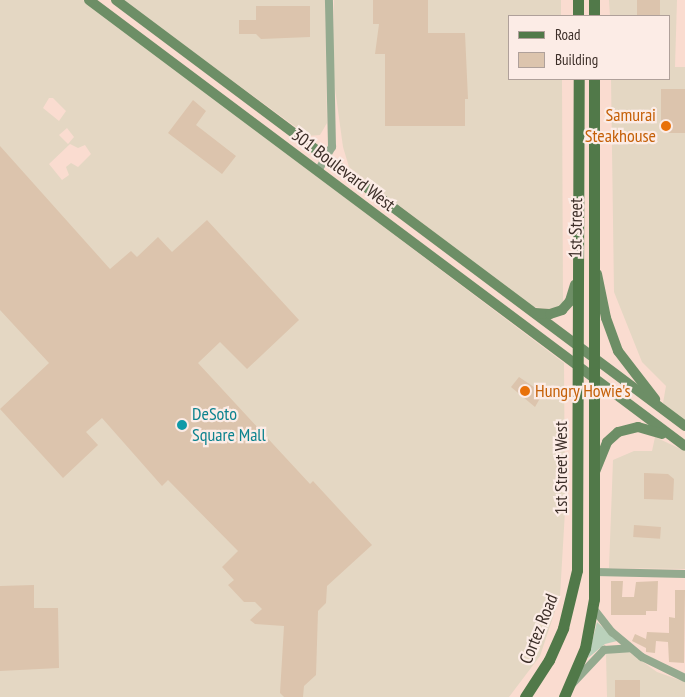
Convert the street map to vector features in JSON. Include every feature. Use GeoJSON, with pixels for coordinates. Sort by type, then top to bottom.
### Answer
{"type":"FeatureCollection","features":[{"type":"Feature","properties":{"kind":"main road","name":"301 Boulevard West"},"geometry":{"type":"LineString","coordinates":[[89,0],[682,443]]}},
{"type":"Feature","properties":{"kind":"main road","name":"301 Boulevard West"},"geometry":{"type":"LineString","coordinates":[[116,0],[685,426]]}},
{"type":"Feature","properties":{"kind":"main road"},"geometry":{"type":"LineString","coordinates":[[578,0],[578,15]]}},
{"type":"Feature","properties":{"kind":"main road"},"geometry":{"type":"LineString","coordinates":[[594,0],[594,15]]}},
{"type":"Feature","properties":{"kind":"main road","name":"1st Street"},"geometry":{"type":"LineString","coordinates":[[579,80],[579,366]]}},
{"type":"Feature","properties":{"kind":"main road","name":"1st Street"},"geometry":{"type":"LineString","coordinates":[[594,80],[592,253],[594,572]]}},
{"type":"Feature","properties":{"kind":"main road"},"geometry":{"type":"LineString","coordinates":[[592,253],[606,318],[618,350],[665,411]]}},
{"type":"Feature","properties":{"kind":"main road"},"geometry":{"type":"LineString","coordinates":[[534,313],[554,314],[568,305],[574,293],[580,257]]}},
{"type":"Feature","properties":{"kind":"main road","name":"1st Street West"},"geometry":{"type":"LineString","coordinates":[[577,570],[579,366]]}},
{"type":"Feature","properties":{"kind":"main road"},"geometry":{"type":"LineString","coordinates":[[594,473],[607,442],[626,429],[649,429],[682,443]]}},
{"type":"Feature","properties":{"kind":"main road","name":"Cortez Road"},"geometry":{"type":"LineString","coordinates":[[525,697],[549,660],[563,628],[577,570]]}},
{"type":"Feature","properties":{"kind":"main road"},"geometry":{"type":"LineString","coordinates":[[564,697],[585,648],[593,608],[594,572]]}},
{"type":"Feature","properties":{"kind":"street"},"geometry":{"type":"LineString","coordinates":[[318,172],[328,158],[332,138],[330,0]]}},
{"type":"Feature","properties":{"kind":"street"},"geometry":{"type":"LineString","coordinates":[[594,572],[685,574]]}},
{"type":"Feature","properties":{"kind":"street"},"geometry":{"type":"LineString","coordinates":[[593,608],[600,620],[630,648],[658,667],[685,678]]}},
{"type":"Feature","properties":{"kind":"street"},"geometry":{"type":"LineString","coordinates":[[570,686],[604,650],[630,648]]}},
{"type":"Feature","properties":{"kind":"shaded area"},"geometry":{"type":"Polygon","coordinates":[[[0,0],[83,0],[564,363],[565,511],[560,596],[540,656],[509,697],[0,697],[0,0]],[[49,98],[43,108],[59,121],[66,111],[53,98],[49,98]],[[67,128],[59,135],[68,144],[74,137],[67,128]],[[70,144],[49,164],[62,180],[69,175],[66,167],[71,163],[78,167],[91,154],[85,145],[78,148],[70,144]]]}},
{"type":"Feature","properties":{"kind":"shaded area"},"geometry":{"type":"Polygon","coordinates":[[[122,0],[325,0],[327,123],[320,135],[308,136],[122,0]]]}},
{"type":"Feature","properties":{"kind":"shaded area"},"geometry":{"type":"Polygon","coordinates":[[[334,0],[561,0],[561,15],[508,15],[508,80],[562,80],[563,303],[554,309],[532,307],[349,167],[343,147],[333,74],[334,0]]]}},
{"type":"Feature","properties":{"kind":"shaded area"},"geometry":{"type":"Polygon","coordinates":[[[609,0],[677,0],[675,67],[685,67],[685,421],[663,403],[666,386],[642,362],[614,292],[611,80],[670,80],[670,15],[610,15],[609,0]]]}},
{"type":"Feature","properties":{"kind":"shaded area"},"geometry":{"type":"Polygon","coordinates":[[[655,437],[685,451],[685,569],[609,568],[613,460],[634,451],[652,451],[655,437]]]}},
{"type":"Feature","properties":{"kind":"shaded area"},"geometry":{"type":"Polygon","coordinates":[[[629,652],[657,672],[685,682],[685,697],[607,697],[606,654],[629,652]]]}},
{"type":"Feature","properties":{"kind":"green space"},"geometry":{"type":"Polygon","coordinates":[[[597,622],[617,641],[605,644],[588,658],[597,622]]]}},
{"type":"Feature","properties":{"kind":"building"},"geometry":{"type":"Polygon","coordinates":[[[373,0],[428,0],[428,33],[465,33],[468,99],[465,99],[465,126],[385,126],[385,54],[375,54],[379,24],[373,24],[373,0]]]}},
{"type":"Feature","properties":{"kind":"building"},"geometry":{"type":"Polygon","coordinates":[[[637,0],[660,0],[660,15],[637,15],[637,0]]]}},
{"type":"Feature","properties":{"kind":"building"},"geometry":{"type":"Polygon","coordinates":[[[256,6],[310,6],[310,37],[261,39],[256,34],[239,34],[239,20],[256,20],[256,6]]]}},
{"type":"Feature","properties":{"kind":"building"},"geometry":{"type":"Polygon","coordinates":[[[661,89],[685,89],[685,133],[668,133],[661,126],[661,89]]]}},
{"type":"Feature","properties":{"kind":"building"},"geometry":{"type":"Polygon","coordinates":[[[193,100],[206,111],[196,125],[236,156],[222,174],[168,133],[193,100]]]}},
{"type":"Feature","properties":{"kind":"building","name":"DeSoto Square Mall"},"geometry":{"type":"Polygon","coordinates":[[[0,146],[110,269],[131,251],[137,257],[158,237],[172,252],[207,220],[299,320],[247,369],[220,342],[198,363],[310,484],[313,481],[372,545],[327,586],[326,603],[318,611],[316,675],[304,686],[303,697],[284,697],[280,693],[284,626],[255,624],[250,620],[262,609],[255,602],[244,602],[228,585],[234,580],[222,567],[238,551],[168,480],[162,486],[102,418],[86,432],[98,445],[63,478],[0,409],[49,363],[0,310],[0,146]]]}},
{"type":"Feature","properties":{"kind":"building"},"geometry":{"type":"Polygon","coordinates":[[[519,377],[543,393],[535,407],[511,387],[519,377]]]}},
{"type":"Feature","properties":{"kind":"building"},"geometry":{"type":"Polygon","coordinates":[[[644,473],[668,474],[674,479],[673,500],[644,499],[644,473]]]}},
{"type":"Feature","properties":{"kind":"building"},"geometry":{"type":"Polygon","coordinates":[[[634,525],[661,527],[660,539],[633,537],[634,525]]]}},
{"type":"Feature","properties":{"kind":"building"},"geometry":{"type":"Polygon","coordinates":[[[611,581],[623,581],[622,597],[634,597],[636,582],[658,581],[657,611],[646,611],[646,615],[611,615],[611,581]]]}},
{"type":"Feature","properties":{"kind":"building"},"geometry":{"type":"Polygon","coordinates":[[[34,585],[34,608],[58,608],[59,668],[0,671],[0,586],[34,585]]]}},
{"type":"Feature","properties":{"kind":"building"},"geometry":{"type":"Polygon","coordinates":[[[675,590],[685,590],[684,663],[669,662],[668,642],[656,641],[655,653],[646,652],[646,648],[632,641],[635,634],[646,639],[647,632],[669,633],[669,617],[675,618],[675,590]]]}},
{"type":"Feature","properties":{"kind":"building"},"geometry":{"type":"Polygon","coordinates":[[[615,680],[640,680],[640,697],[615,697],[615,680]]]}},
{"type":"Feature","properties":{"kind":"place","name":"Samurai Steakhouse"},"geometry":{"type":"Point","coordinates":[666,126]}},
{"type":"Feature","properties":{"kind":"place","name":"Hungry Howie's"},"geometry":{"type":"Point","coordinates":[525,391]}},
{"type":"Feature","properties":{"kind":"place","name":"DeSoto Square Mall"},"geometry":{"type":"Point","coordinates":[182,425]}}]}
